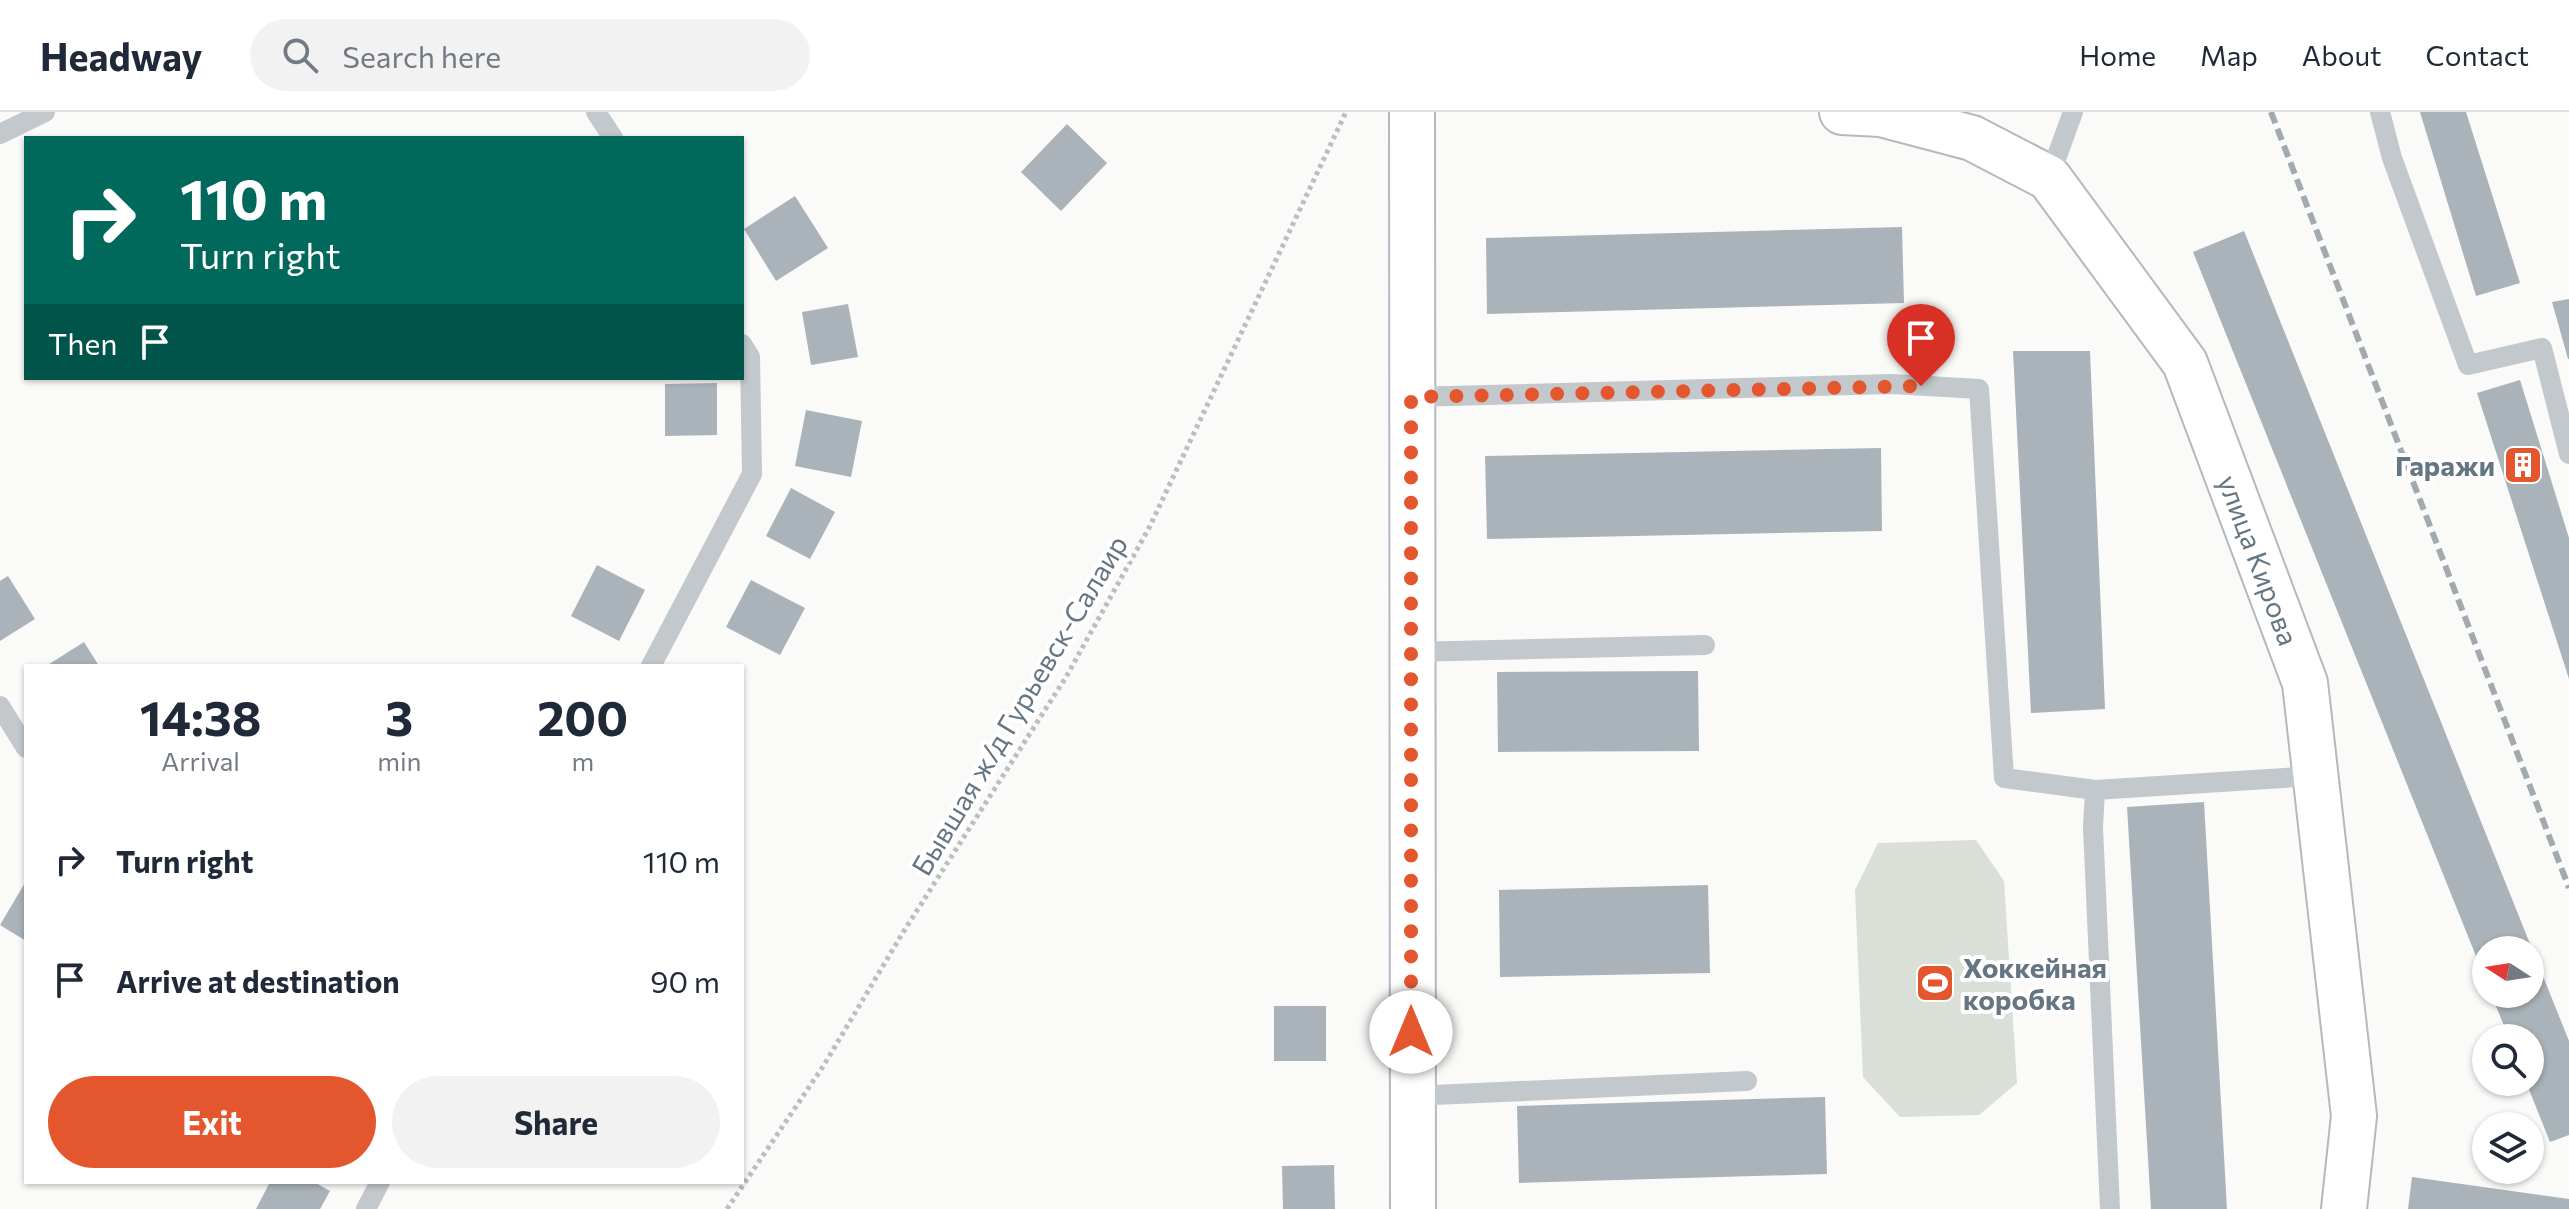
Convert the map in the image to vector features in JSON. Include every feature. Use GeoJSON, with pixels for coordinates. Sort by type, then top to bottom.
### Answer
{"type":"FeatureCollection","features":[{"type":"Feature","properties":{"kind":"street"},"geometry":{"type":"LineString","coordinates":[[1412,112],[1413,1209]]}},
{"type":"Feature","properties":{"kind":"street","name":"улица Кирова"},"geometry":{"type":"LineString","coordinates":[[1842,112],[1881,114],[1972,138],[2049,178],[2185,363],[2305,683],[2354,1116],[2344,1209]]}},
{"type":"Feature","properties":{"kind":"lane"},"geometry":{"type":"LineString","coordinates":[[0,134],[45,112]]}},
{"type":"Feature","properties":{"kind":"lane"},"geometry":{"type":"LineString","coordinates":[[596,112],[612,136]]}},
{"type":"Feature","properties":{"kind":"lane"},"geometry":{"type":"LineString","coordinates":[[2049,178],[2073,112]]}},
{"type":"Feature","properties":{"kind":"lane"},"geometry":{"type":"LineString","coordinates":[[2380,112],[2392,158],[2468,365],[2542,348],[2569,454]]}},
{"type":"Feature","properties":{"kind":"lane"},"geometry":{"type":"LineString","coordinates":[[652,664],[752,474],[750,357],[744,347]]}},
{"type":"Feature","properties":{"kind":"lane"},"geometry":{"type":"LineString","coordinates":[[1411,397],[1892,384],[1979,389],[2004,778],[2095,790],[2315,776]]}},
{"type":"Feature","properties":{"kind":"lane"},"geometry":{"type":"LineString","coordinates":[[1411,652],[1705,645]]}},
{"type":"Feature","properties":{"kind":"lane"},"geometry":{"type":"LineString","coordinates":[[0,706],[24,745]]}},
{"type":"Feature","properties":{"kind":"lane"},"geometry":{"type":"LineString","coordinates":[[2095,790],[2093,827],[2110,1209]]}},
{"type":"Feature","properties":{"kind":"lane"},"geometry":{"type":"LineString","coordinates":[[1411,1096],[1747,1081]]}},
{"type":"Feature","properties":{"kind":"lane"},"geometry":{"type":"LineString","coordinates":[[366,1209],[379,1184]]}},
{"type":"Feature","properties":{"kind":"path","name":"Бывшая ж/д Гурьевск-Салаир"},"geometry":{"type":"LineString","coordinates":[[744,1184],[824,1065],[902,934],[1066,677],[1149,528],[1346,112]]}},
{"type":"Feature","properties":{"kind":"path","name":"Бывшая ж/д Гурьевск-Салаир"},"geometry":{"type":"LineString","coordinates":[[727,1209],[744,1184]]}},
{"type":"Feature","properties":{"kind":"shaded area","name":"Хоккейная коробка"},"geometry":{"type":"Polygon","coordinates":[[[1976,840],[2004,881],[2017,1083],[1979,1115],[1900,1117],[1863,1077],[1855,890],[1878,843],[1976,840]]]}},
{"type":"Feature","properties":{"kind":"building"},"geometry":{"type":"Polygon","coordinates":[[[2420,112],[2466,112],[2520,283],[2476,296],[2420,112]]]}},
{"type":"Feature","properties":{"kind":"building"},"geometry":{"type":"Polygon","coordinates":[[[1067,124],[1107,163],[1061,211],[1021,172],[1067,124]]]}},
{"type":"Feature","properties":{"kind":"building"},"geometry":{"type":"Polygon","coordinates":[[[795,196],[828,248],[776,281],[744,229],[795,196]]]}},
{"type":"Feature","properties":{"kind":"building"},"geometry":{"type":"Polygon","coordinates":[[[1902,227],[1904,303],[1487,314],[1486,238],[1902,227]]]}},
{"type":"Feature","properties":{"kind":"building"},"geometry":{"type":"Polygon","coordinates":[[[2244,231],[2527,936],[2472,936],[2472,946],[2193,252],[2244,231]]]}},
{"type":"Feature","properties":{"kind":"building"},"geometry":{"type":"Polygon","coordinates":[[[2569,299],[2569,359],[2568,359],[2552,302],[2569,299]]]}},
{"type":"Feature","properties":{"kind":"building"},"geometry":{"type":"Polygon","coordinates":[[[848,304],[858,357],[811,365],[802,312],[848,304]]]}},
{"type":"Feature","properties":{"kind":"building"},"geometry":{"type":"Polygon","coordinates":[[[2013,351],[2090,351],[2105,709],[2031,713],[2013,351]]]}},
{"type":"Feature","properties":{"kind":"building","name":"Гаражи"},"geometry":{"type":"Polygon","coordinates":[[[2520,380],[2569,538],[2569,679],[2477,393],[2520,380]]]}},
{"type":"Feature","properties":{"kind":"building"},"geometry":{"type":"Polygon","coordinates":[[[717,383],[717,435],[665,436],[665,384],[717,383]]]}},
{"type":"Feature","properties":{"kind":"building"},"geometry":{"type":"Polygon","coordinates":[[[806,410],[862,421],[851,477],[795,466],[806,410]]]}},
{"type":"Feature","properties":{"kind":"building"},"geometry":{"type":"Polygon","coordinates":[[[1881,448],[1882,531],[1487,539],[1485,456],[1881,448]]]}},
{"type":"Feature","properties":{"kind":"building"},"geometry":{"type":"Polygon","coordinates":[[[791,488],[835,512],[810,559],[766,536],[791,488]]]}},
{"type":"Feature","properties":{"kind":"building"},"geometry":{"type":"Polygon","coordinates":[[[597,565],[645,590],[619,641],[571,616],[597,565]]]}},
{"type":"Feature","properties":{"kind":"building"},"geometry":{"type":"Polygon","coordinates":[[[8,576],[35,619],[0,641],[0,581],[8,576]]]}},
{"type":"Feature","properties":{"kind":"building"},"geometry":{"type":"Polygon","coordinates":[[[751,580],[805,608],[780,655],[726,627],[751,580]]]}},
{"type":"Feature","properties":{"kind":"building"},"geometry":{"type":"Polygon","coordinates":[[[84,642],[98,664],[49,664],[84,642]]]}},
{"type":"Feature","properties":{"kind":"building"},"geometry":{"type":"Polygon","coordinates":[[[1698,671],[1699,751],[1498,752],[1497,672],[1698,671]]]}},
{"type":"Feature","properties":{"kind":"building"},"geometry":{"type":"Polygon","coordinates":[[[2204,802],[2227,1209],[2151,1209],[2127,807],[2204,802]]]}},
{"type":"Feature","properties":{"kind":"building"},"geometry":{"type":"Polygon","coordinates":[[[24,884],[24,940],[0,925],[24,884]]]}},
{"type":"Feature","properties":{"kind":"building"},"geometry":{"type":"Polygon","coordinates":[[[1708,885],[1710,973],[1500,977],[1499,890],[1708,885]]]}},
{"type":"Feature","properties":{"kind":"building"},"geometry":{"type":"Polygon","coordinates":[[[2544,979],[2569,1041],[2569,1135],[2550,1142],[2544,1127],[2544,1112],[2538,1112],[2532,1096],[2544,1096],[2544,1024],[2503,1024],[2497,1008],[2544,1008],[2544,979]]]}},
{"type":"Feature","properties":{"kind":"building"},"geometry":{"type":"Polygon","coordinates":[[[1274,1006],[1326,1006],[1326,1061],[1274,1061],[1274,1006]]]}},
{"type":"Feature","properties":{"kind":"building"},"geometry":{"type":"Polygon","coordinates":[[[1825,1097],[1827,1174],[1519,1183],[1517,1106],[1825,1097]]]}},
{"type":"Feature","properties":{"kind":"building"},"geometry":{"type":"Polygon","coordinates":[[[1334,1165],[1335,1209],[1283,1209],[1282,1166],[1334,1165]]]}},
{"type":"Feature","properties":{"kind":"building"},"geometry":{"type":"Polygon","coordinates":[[[2412,1177],[2569,1199],[2569,1209],[2408,1209],[2412,1177]]]}},
{"type":"Feature","properties":{"kind":"building"},"geometry":{"type":"Polygon","coordinates":[[[269,1184],[318,1184],[330,1191],[320,1209],[256,1209],[269,1184]]]}},
{"type":"Feature","properties":{"kind":"railway"},"geometry":{"type":"LineString","coordinates":[[2271,112],[2569,888]]}},
{"type":"Feature","properties":{"kind":"place","name":"Гаражи"},"geometry":{"type":"Point","coordinates":[2523,465]}},
{"type":"Feature","properties":{"kind":"place","name":"Хоккейная коробка"},"geometry":{"type":"Point","coordinates":[1935,983]}},
{"type":"Feature","properties":{"kind":"route"},"geometry":{"type":"LineString","coordinates":[[1411,1032],[1411,397],[1892,384],[1921,386]]}}]}
